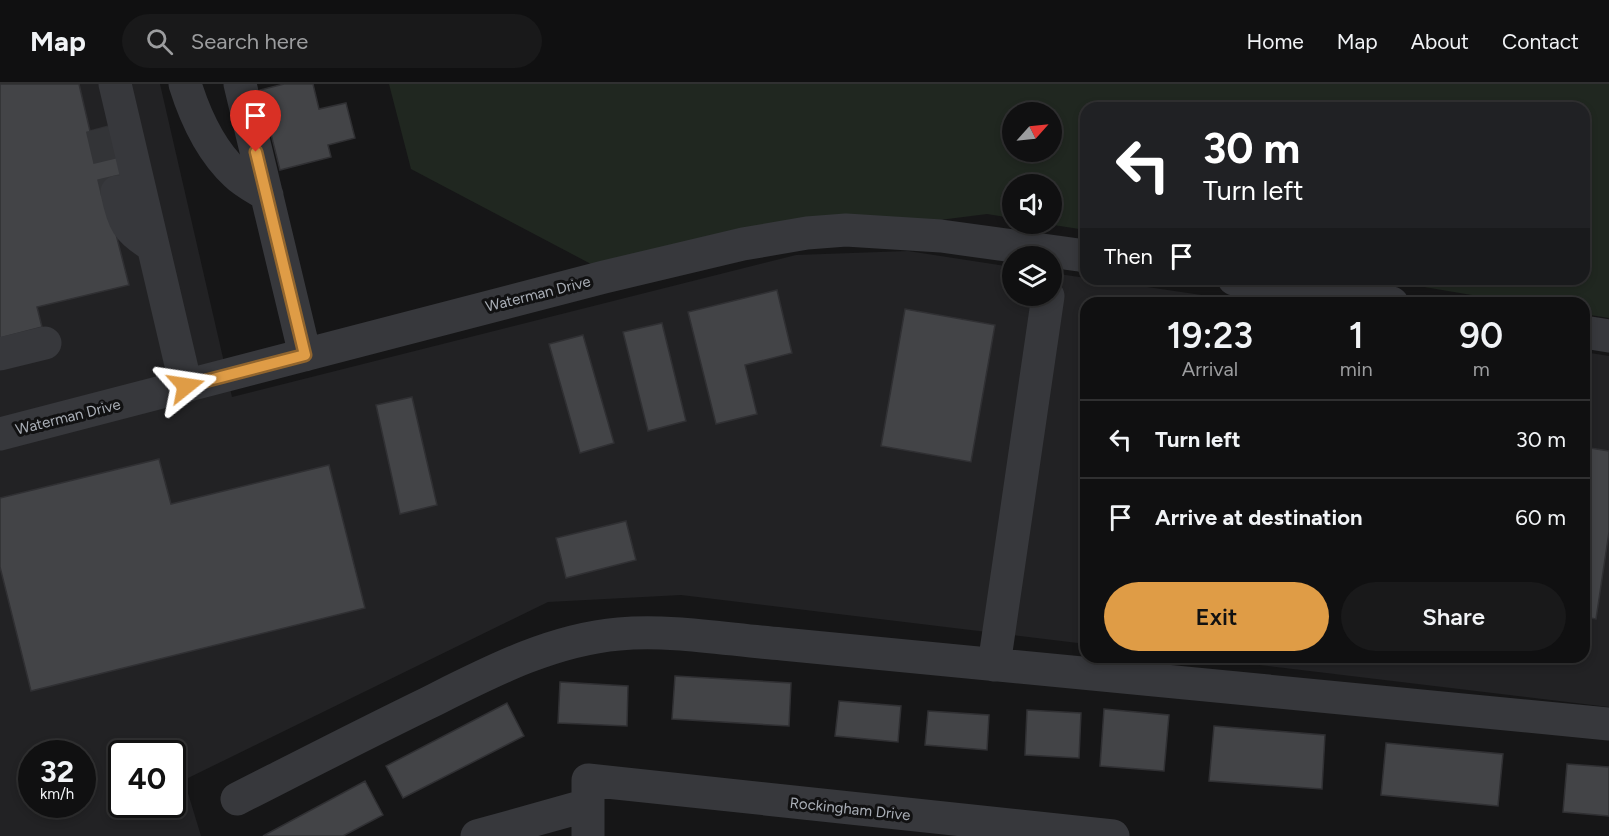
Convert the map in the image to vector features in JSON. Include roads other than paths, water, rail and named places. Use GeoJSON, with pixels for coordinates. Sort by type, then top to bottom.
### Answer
{"type":"FeatureCollection","features":[{"type":"Feature","properties":{"kind":"street"},"geometry":{"type":"LineString","coordinates":[[97,84],[95,87],[102,128]]}},
{"type":"Feature","properties":{"kind":"street"},"geometry":{"type":"LineString","coordinates":[[116,84],[186,386]]}},
{"type":"Feature","properties":{"kind":"street"},"geometry":{"type":"LineString","coordinates":[[185,84],[202,126],[222,158],[236,174],[267,195]]}},
{"type":"Feature","properties":{"kind":"street"},"geometry":{"type":"LineString","coordinates":[[240,84],[305,355]]}},
{"type":"Feature","properties":{"kind":"street"},"geometry":{"type":"LineString","coordinates":[[117,192],[122,218],[134,234],[153,246]]}},
{"type":"Feature","properties":{"kind":"street","name":"Waterman Drive"},"geometry":{"type":"LineString","coordinates":[[0,434],[616,274],[743,244],[807,233],[846,230],[941,236],[1002,250]]}},
{"type":"Feature","properties":{"kind":"street","name":"Waterman Drive"},"geometry":{"type":"LineString","coordinates":[[1062,260],[1080,257]]}},
{"type":"Feature","properties":{"kind":"street"},"geometry":{"type":"LineString","coordinates":[[1274,285],[1353,297]]}},
{"type":"Feature","properties":{"kind":"street"},"geometry":{"type":"LineString","coordinates":[[994,665],[1047,306]]}},
{"type":"Feature","properties":{"kind":"street"},"geometry":{"type":"LineString","coordinates":[[1590,333],[1609,336]]}},
{"type":"Feature","properties":{"kind":"street"},"geometry":{"type":"LineString","coordinates":[[0,354],[45,344]]}},
{"type":"Feature","properties":{"kind":"street"},"geometry":{"type":"LineString","coordinates":[[237,799],[484,675],[541,651],[579,640],[619,634],[656,633],[1609,724]]}},
{"type":"Feature","properties":{"kind":"street"},"geometry":{"type":"LineString","coordinates":[[477,836],[588,807]]}},
{"type":"Feature","properties":{"kind":"street","name":"Rockingham Drive"},"geometry":{"type":"LineString","coordinates":[[588,807],[1113,836]]}},
{"type":"Feature","properties":{"kind":"tunnel"},"geometry":{"type":"LineString","coordinates":[[102,128],[117,192]]}}]}
